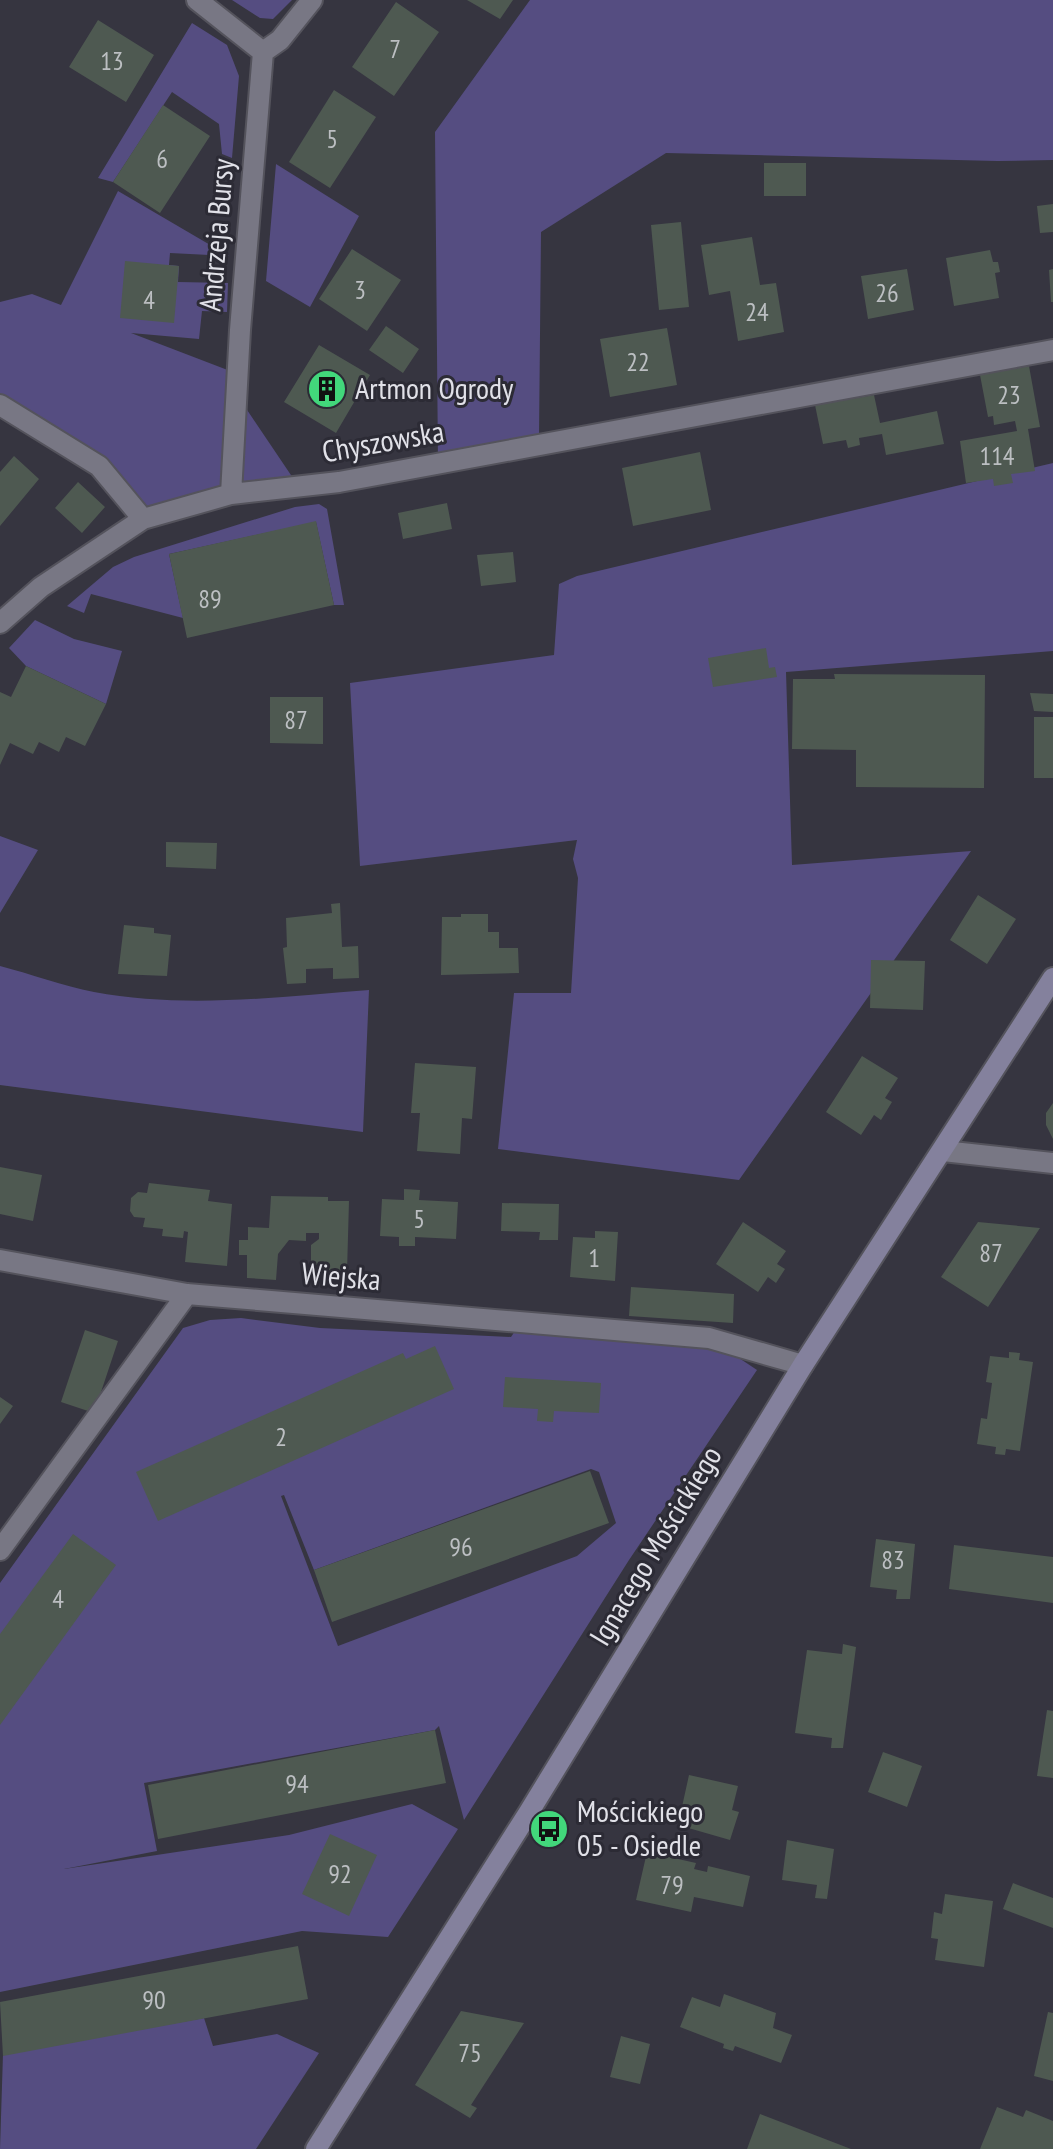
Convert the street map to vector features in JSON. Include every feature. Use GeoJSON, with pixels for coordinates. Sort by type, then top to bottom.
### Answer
{"type":"FeatureCollection","features":[{"type":"Feature","properties":{"kind":"street"},"geometry":{"type":"LineString","coordinates":[[197,0],[263,52],[280,40],[312,0]]}},
{"type":"Feature","properties":{"kind":"street","name":"Andrzeja Bursy"},"geometry":{"type":"LineString","coordinates":[[231,494],[240,330],[263,52]]}},
{"type":"Feature","properties":{"kind":"street","name":"Chyszowska"},"geometry":{"type":"LineString","coordinates":[[0,623],[41,587],[143,519],[231,494],[339,482],[1053,350]]}},
{"type":"Feature","properties":{"kind":"street"},"geometry":{"type":"LineString","coordinates":[[0,405],[99,466],[143,519]]}},
{"type":"Feature","properties":{"kind":"street","name":"Ignacego Mościckiego"},"geometry":{"type":"LineString","coordinates":[[316,2149],[529,1812],[803,1365],[1053,978]]}},
{"type":"Feature","properties":{"kind":"street"},"geometry":{"type":"LineString","coordinates":[[943,1151],[1053,1163]]}},
{"type":"Feature","properties":{"kind":"street","name":"Wiejska"},"geometry":{"type":"LineString","coordinates":[[0,1260],[187,1294],[709,1338],[803,1365]]}},
{"type":"Feature","properties":{"kind":"street"},"geometry":{"type":"LineString","coordinates":[[0,1550],[187,1294]]}},
{"type":"Feature","properties":{"kind":"shaded area"},"geometry":{"type":"Polygon","coordinates":[[[232,0],[292,0],[273,19],[260,18],[232,0]]]}},
{"type":"Feature","properties":{"kind":"shaded area"},"geometry":{"type":"Polygon","coordinates":[[[530,0],[1053,0],[1053,160],[666,153],[541,232],[539,438],[438,463],[435,132],[530,0]]]}},
{"type":"Feature","properties":{"kind":"shaded area"},"geometry":{"type":"Polygon","coordinates":[[[192,23],[227,45],[239,76],[232,158],[222,154],[219,124],[172,92],[113,182],[98,178],[192,23]]]}},
{"type":"Feature","properties":{"kind":"shaded area"},"geometry":{"type":"Polygon","coordinates":[[[276,164],[359,216],[310,307],[266,281],[276,164]]]}},
{"type":"Feature","properties":{"kind":"shaded area"},"geometry":{"type":"Polygon","coordinates":[[[118,191],[229,256],[170,253],[169,265],[179,266],[178,282],[228,283],[227,312],[202,311],[199,339],[131,333],[238,374],[237,395],[299,487],[143,519],[99,466],[0,405],[0,302],[32,294],[61,305],[118,191]]]}},
{"type":"Feature","properties":{"kind":"shaded area"},"geometry":{"type":"Polygon","coordinates":[[[1053,463],[1053,651],[786,672],[792,865],[971,851],[739,1180],[498,1149],[514,993],[571,993],[578,878],[573,859],[577,840],[360,866],[350,683],[554,655],[559,584],[577,576],[1053,463]]]}},
{"type":"Feature","properties":{"kind":"shaded area"},"geometry":{"type":"Polygon","coordinates":[[[319,504],[327,509],[344,605],[334,605],[316,522],[169,554],[183,618],[91,594],[84,613],[67,606],[113,567],[134,557],[295,507],[319,504]]]}},
{"type":"Feature","properties":{"kind":"shaded area"},"geometry":{"type":"Polygon","coordinates":[[[35,620],[74,639],[122,651],[106,704],[26,666],[9,648],[35,620]]]}},
{"type":"Feature","properties":{"kind":"shaded area"},"geometry":{"type":"Polygon","coordinates":[[[0,836],[38,850],[0,913],[0,836]]]}},
{"type":"Feature","properties":{"kind":"shaded area"},"geometry":{"type":"Polygon","coordinates":[[[0,966],[94,992],[163,1000],[232,1000],[369,990],[363,1132],[0,1085],[0,966]]]}},
{"type":"Feature","properties":{"kind":"shaded area"},"geometry":{"type":"Polygon","coordinates":[[[241,1318],[320,1328],[511,1337],[521,1322],[709,1338],[757,1370],[629,1560],[464,1820],[439,1726],[435,1730],[144,1783],[157,1851],[64,1869],[289,1835],[412,1804],[458,1829],[388,1937],[302,1931],[0,1992],[0,1583],[183,1328],[210,1320],[241,1318]],[[591,1469],[314,1570],[284,1495],[281,1496],[338,1646],[577,1556],[616,1523],[599,1472],[591,1469]]]}},
{"type":"Feature","properties":{"kind":"shaded area"},"geometry":{"type":"Polygon","coordinates":[[[204,2018],[213,2046],[277,2034],[319,2053],[256,2149],[0,2149],[3,2054],[204,2018]]]}},
{"type":"Feature","properties":{"kind":"building"},"geometry":{"type":"Polygon","coordinates":[[[467,0],[513,0],[500,19],[467,0]]]}},
{"type":"Feature","properties":{"kind":"building"},"geometry":{"type":"Polygon","coordinates":[[[396,2],[439,32],[394,96],[352,67],[396,2]]]}},
{"type":"Feature","properties":{"kind":"building"},"geometry":{"type":"Polygon","coordinates":[[[98,20],[154,55],[126,102],[69,67],[98,20]]]}},
{"type":"Feature","properties":{"kind":"building"},"geometry":{"type":"Polygon","coordinates":[[[334,90],[376,117],[330,188],[289,162],[334,90]]]}},
{"type":"Feature","properties":{"kind":"building"},"geometry":{"type":"Polygon","coordinates":[[[163,105],[210,136],[160,213],[113,182],[163,105]]]}},
{"type":"Feature","properties":{"kind":"building"},"geometry":{"type":"Polygon","coordinates":[[[764,163],[806,163],[806,196],[764,196],[764,163]]]}},
{"type":"Feature","properties":{"kind":"building"},"geometry":{"type":"Polygon","coordinates":[[[1053,204],[1053,232],[1040,233],[1037,206],[1053,204]]]}},
{"type":"Feature","properties":{"kind":"building"},"geometry":{"type":"Polygon","coordinates":[[[681,222],[689,307],[659,310],[651,225],[681,222]]]}},
{"type":"Feature","properties":{"kind":"building"},"geometry":{"type":"Polygon","coordinates":[[[752,237],[760,285],[776,283],[784,332],[738,341],[730,291],[709,295],[701,245],[752,237]]]}},
{"type":"Feature","properties":{"kind":"building"},"geometry":{"type":"Polygon","coordinates":[[[352,249],[401,280],[367,331],[319,299],[352,249]]]}},
{"type":"Feature","properties":{"kind":"building"},"geometry":{"type":"Polygon","coordinates":[[[990,250],[1000,272],[995,273],[999,298],[954,306],[946,258],[990,250]]]}},
{"type":"Feature","properties":{"kind":"building"},"geometry":{"type":"Polygon","coordinates":[[[125,261],[179,266],[174,323],[120,318],[125,261]]]}},
{"type":"Feature","properties":{"kind":"building"},"geometry":{"type":"Polygon","coordinates":[[[907,269],[914,310],[868,319],[861,276],[907,269]]]}},
{"type":"Feature","properties":{"kind":"building"},"geometry":{"type":"Polygon","coordinates":[[[1053,269],[1053,302],[1051,302],[1049,270],[1053,269]]]}},
{"type":"Feature","properties":{"kind":"building"},"geometry":{"type":"Polygon","coordinates":[[[386,326],[419,349],[403,373],[369,350],[386,326]]]}},
{"type":"Feature","properties":{"kind":"building"},"geometry":{"type":"Polygon","coordinates":[[[667,328],[677,385],[610,397],[600,339],[667,328]]]}},
{"type":"Feature","properties":{"kind":"building","name":"Artmon Ogrody"},"geometry":{"type":"Polygon","coordinates":[[[319,345],[370,375],[336,433],[284,402],[319,345]]]}},
{"type":"Feature","properties":{"kind":"building"},"geometry":{"type":"Polygon","coordinates":[[[1029,366],[1040,427],[1028,429],[1035,471],[1011,474],[1013,483],[994,486],[993,479],[966,483],[960,441],[1017,431],[1015,421],[994,425],[993,416],[988,417],[980,375],[1029,366]]]}},
{"type":"Feature","properties":{"kind":"building"},"geometry":{"type":"Polygon","coordinates":[[[874,395],[880,423],[937,411],[944,444],[886,455],[882,434],[859,438],[860,445],[848,448],[846,440],[823,444],[815,405],[874,395]]]}},
{"type":"Feature","properties":{"kind":"building"},"geometry":{"type":"Polygon","coordinates":[[[700,452],[711,510],[633,526],[622,468],[700,452]]]}},
{"type":"Feature","properties":{"kind":"building"},"geometry":{"type":"Polygon","coordinates":[[[14,456],[39,479],[0,526],[0,472],[14,456]]]}},
{"type":"Feature","properties":{"kind":"building"},"geometry":{"type":"Polygon","coordinates":[[[78,482],[105,507],[82,533],[55,508],[78,482]]]}},
{"type":"Feature","properties":{"kind":"building"},"geometry":{"type":"Polygon","coordinates":[[[447,503],[452,529],[403,539],[398,513],[447,503]]]}},
{"type":"Feature","properties":{"kind":"building"},"geometry":{"type":"Polygon","coordinates":[[[316,521],[334,605],[187,638],[169,554],[316,521]]]}},
{"type":"Feature","properties":{"kind":"building"},"geometry":{"type":"Polygon","coordinates":[[[513,552],[516,582],[481,586],[477,555],[513,552]]]}},
{"type":"Feature","properties":{"kind":"building"},"geometry":{"type":"Polygon","coordinates":[[[766,648],[769,668],[775,667],[777,677],[713,687],[708,658],[766,648]]]}},
{"type":"Feature","properties":{"kind":"building"},"geometry":{"type":"Polygon","coordinates":[[[26,666],[106,704],[85,746],[66,737],[59,752],[39,742],[33,754],[10,743],[0,765],[0,692],[11,697],[26,666]]]}},
{"type":"Feature","properties":{"kind":"building"},"geometry":{"type":"Polygon","coordinates":[[[834,674],[985,675],[984,788],[856,787],[856,750],[792,749],[793,679],[835,679],[834,674]]]}},
{"type":"Feature","properties":{"kind":"building"},"geometry":{"type":"Polygon","coordinates":[[[1030,693],[1053,694],[1053,712],[1034,711],[1030,693]]]}},
{"type":"Feature","properties":{"kind":"building"},"geometry":{"type":"Polygon","coordinates":[[[270,697],[323,697],[323,744],[270,743],[270,697]]]}},
{"type":"Feature","properties":{"kind":"building"},"geometry":{"type":"Polygon","coordinates":[[[1034,717],[1053,717],[1053,778],[1034,778],[1034,717]]]}},
{"type":"Feature","properties":{"kind":"building"},"geometry":{"type":"Polygon","coordinates":[[[166,842],[217,843],[216,869],[166,867],[166,842]]]}},
{"type":"Feature","properties":{"kind":"building"},"geometry":{"type":"Polygon","coordinates":[[[978,895],[1016,919],[987,964],[950,940],[978,895]]]}},
{"type":"Feature","properties":{"kind":"building"},"geometry":{"type":"Polygon","coordinates":[[[340,903],[342,947],[358,946],[359,978],[333,979],[333,968],[306,969],[306,983],[287,984],[283,948],[287,947],[286,918],[332,913],[331,904],[340,903]]]}},
{"type":"Feature","properties":{"kind":"building"},"geometry":{"type":"Polygon","coordinates":[[[461,914],[488,914],[488,932],[499,932],[499,948],[518,948],[519,973],[441,975],[442,917],[461,917],[461,914]]]}},
{"type":"Feature","properties":{"kind":"building"},"geometry":{"type":"Polygon","coordinates":[[[124,925],[154,928],[154,933],[171,935],[167,976],[118,974],[124,925]]]}},
{"type":"Feature","properties":{"kind":"building"},"geometry":{"type":"Polygon","coordinates":[[[871,960],[925,961],[923,1010],[870,1008],[871,960]]]}},
{"type":"Feature","properties":{"kind":"building"},"geometry":{"type":"Polygon","coordinates":[[[862,1056],[898,1078],[885,1098],[892,1102],[881,1120],[874,1115],[861,1135],[826,1112],[862,1056]]]}},
{"type":"Feature","properties":{"kind":"building"},"geometry":{"type":"Polygon","coordinates":[[[415,1063],[476,1067],[472,1119],[462,1118],[460,1154],[417,1151],[420,1113],[411,1113],[415,1063]]]}},
{"type":"Feature","properties":{"kind":"building"},"geometry":{"type":"Polygon","coordinates":[[[1053,1103],[1053,1139],[1046,1125],[1046,1113],[1053,1103]]]}},
{"type":"Feature","properties":{"kind":"building"},"geometry":{"type":"Polygon","coordinates":[[[0,1167],[42,1175],[33,1221],[0,1214],[0,1167]]]}},
{"type":"Feature","properties":{"kind":"building"},"geometry":{"type":"Polygon","coordinates":[[[149,1183],[210,1190],[208,1201],[232,1204],[227,1266],[185,1262],[188,1232],[184,1231],[183,1238],[162,1236],[163,1229],[143,1227],[145,1218],[134,1217],[130,1211],[131,1198],[138,1192],[147,1193],[149,1183]]]}},
{"type":"Feature","properties":{"kind":"building"},"geometry":{"type":"Polygon","coordinates":[[[404,1189],[420,1190],[419,1200],[458,1202],[456,1239],[415,1237],[415,1246],[399,1246],[399,1237],[380,1236],[382,1199],[404,1200],[404,1189]]]}},
{"type":"Feature","properties":{"kind":"building"},"geometry":{"type":"Polygon","coordinates":[[[271,1196],[328,1197],[328,1201],[349,1201],[347,1272],[311,1271],[311,1245],[319,1239],[319,1233],[306,1233],[306,1241],[289,1240],[278,1254],[276,1280],[247,1278],[247,1255],[239,1255],[239,1240],[248,1240],[248,1227],[269,1228],[271,1196]]]}},
{"type":"Feature","properties":{"kind":"building"},"geometry":{"type":"Polygon","coordinates":[[[502,1203],[559,1204],[558,1240],[539,1240],[540,1232],[501,1231],[502,1203]]]}},
{"type":"Feature","properties":{"kind":"building"},"geometry":{"type":"Polygon","coordinates":[[[743,1222],[786,1251],[777,1264],[785,1269],[776,1283],[768,1277],[758,1292],[716,1264],[743,1222]]]}},
{"type":"Feature","properties":{"kind":"building"},"geometry":{"type":"Polygon","coordinates":[[[978,1222],[1040,1228],[988,1307],[941,1277],[978,1222]]]}},
{"type":"Feature","properties":{"kind":"building"},"geometry":{"type":"Polygon","coordinates":[[[595,1231],[618,1232],[615,1281],[570,1277],[573,1237],[595,1238],[595,1231]]]}},
{"type":"Feature","properties":{"kind":"building"},"geometry":{"type":"Polygon","coordinates":[[[631,1287],[734,1294],[733,1323],[629,1316],[631,1287]]]}},
{"type":"Feature","properties":{"kind":"building"},"geometry":{"type":"Polygon","coordinates":[[[85,1330],[118,1341],[94,1413],[61,1402],[85,1330]]]}},
{"type":"Feature","properties":{"kind":"building"},"geometry":{"type":"Polygon","coordinates":[[[435,1346],[454,1389],[158,1521],[136,1472],[403,1353],[406,1359],[435,1346]]]}},
{"type":"Feature","properties":{"kind":"building"},"geometry":{"type":"Polygon","coordinates":[[[1009,1352],[1020,1353],[1019,1360],[1033,1362],[1020,1451],[1006,1449],[1005,1455],[995,1454],[996,1447],[977,1444],[981,1418],[987,1419],[992,1383],[986,1382],[990,1356],[1009,1358],[1009,1352]]]}},
{"type":"Feature","properties":{"kind":"building"},"geometry":{"type":"Polygon","coordinates":[[[505,1377],[601,1383],[599,1413],[554,1411],[553,1422],[537,1421],[538,1409],[503,1407],[505,1377]]]}},
{"type":"Feature","properties":{"kind":"building"},"geometry":{"type":"Polygon","coordinates":[[[0,1397],[13,1406],[0,1424],[0,1397]]]}},
{"type":"Feature","properties":{"kind":"building"},"geometry":{"type":"Polygon","coordinates":[[[590,1471],[609,1523],[332,1622],[314,1570],[590,1471]]]}},
{"type":"Feature","properties":{"kind":"building"},"geometry":{"type":"Polygon","coordinates":[[[73,1534],[116,1565],[0,1725],[0,1634],[73,1534]]]}},
{"type":"Feature","properties":{"kind":"building"},"geometry":{"type":"Polygon","coordinates":[[[876,1539],[915,1544],[910,1599],[896,1599],[897,1590],[870,1587],[876,1539]]]}},
{"type":"Feature","properties":{"kind":"building"},"geometry":{"type":"Polygon","coordinates":[[[954,1545],[1053,1557],[1053,1603],[949,1589],[954,1545]]]}},
{"type":"Feature","properties":{"kind":"building"},"geometry":{"type":"Polygon","coordinates":[[[843,1644],[856,1647],[843,1748],[831,1748],[832,1738],[795,1733],[807,1650],[842,1654],[843,1644]]]}},
{"type":"Feature","properties":{"kind":"building"},"geometry":{"type":"Polygon","coordinates":[[[1047,1710],[1053,1711],[1053,1778],[1037,1776],[1047,1710]]]}},
{"type":"Feature","properties":{"kind":"building"},"geometry":{"type":"Polygon","coordinates":[[[435,1730],[446,1783],[158,1839],[148,1785],[435,1730]]]}},
{"type":"Feature","properties":{"kind":"building"},"geometry":{"type":"Polygon","coordinates":[[[883,1752],[922,1766],[907,1807],[868,1792],[883,1752]]]}},
{"type":"Feature","properties":{"kind":"building"},"geometry":{"type":"Polygon","coordinates":[[[689,1775],[738,1786],[732,1810],[739,1812],[730,1840],[678,1825],[689,1775]]]}},
{"type":"Feature","properties":{"kind":"building"},"geometry":{"type":"Polygon","coordinates":[[[330,1834],[377,1855],[349,1916],[302,1894],[330,1834]]]}},
{"type":"Feature","properties":{"kind":"building"},"geometry":{"type":"Polygon","coordinates":[[[787,1840],[834,1849],[827,1899],[815,1898],[817,1885],[782,1880],[787,1840]]]}},
{"type":"Feature","properties":{"kind":"building"},"geometry":{"type":"Polygon","coordinates":[[[647,1852],[696,1863],[694,1869],[707,1872],[708,1866],[750,1876],[743,1907],[694,1897],[691,1912],[636,1900],[647,1852]]]}},
{"type":"Feature","properties":{"kind":"building"},"geometry":{"type":"Polygon","coordinates":[[[1013,1883],[1053,1898],[1053,1928],[1003,1909],[1013,1883]]]}},
{"type":"Feature","properties":{"kind":"building"},"geometry":{"type":"Polygon","coordinates":[[[945,1894],[993,1901],[984,1967],[935,1960],[938,1939],[931,1938],[934,1912],[942,1914],[945,1894]]]}},
{"type":"Feature","properties":{"kind":"building"},"geometry":{"type":"Polygon","coordinates":[[[298,1946],[308,1999],[3,2056],[0,2002],[298,1946]]]}},
{"type":"Feature","properties":{"kind":"building"},"geometry":{"type":"Polygon","coordinates":[[[724,1994],[776,2013],[773,2028],[792,2035],[781,2063],[735,2046],[733,2051],[723,2048],[724,2044],[680,2027],[692,1997],[720,2007],[724,1994]]]}},
{"type":"Feature","properties":{"kind":"building"},"geometry":{"type":"Polygon","coordinates":[[[461,2011],[524,2023],[471,2105],[477,2108],[470,2118],[415,2085],[461,2011]]]}},
{"type":"Feature","properties":{"kind":"building"},"geometry":{"type":"Polygon","coordinates":[[[1048,2012],[1053,2013],[1053,2081],[1034,2076],[1048,2012]]]}},
{"type":"Feature","properties":{"kind":"building"},"geometry":{"type":"Polygon","coordinates":[[[621,2036],[650,2044],[640,2084],[610,2077],[621,2036]]]}},
{"type":"Feature","properties":{"kind":"building"},"geometry":{"type":"Polygon","coordinates":[[[997,2107],[1023,2117],[1026,2110],[1053,2121],[1053,2149],[980,2149],[997,2107]]]}},
{"type":"Feature","properties":{"kind":"building"},"geometry":{"type":"Polygon","coordinates":[[[760,2114],[851,2149],[747,2149],[760,2114]]]}},
{"type":"Feature","properties":{"kind":"place","name":"Artmon Ogrody"},"geometry":{"type":"Point","coordinates":[327,389]}},
{"type":"Feature","properties":{"kind":"place","name":"Mościckiego 05 - Osiedle"},"geometry":{"type":"Point","coordinates":[549,1829]}}]}
